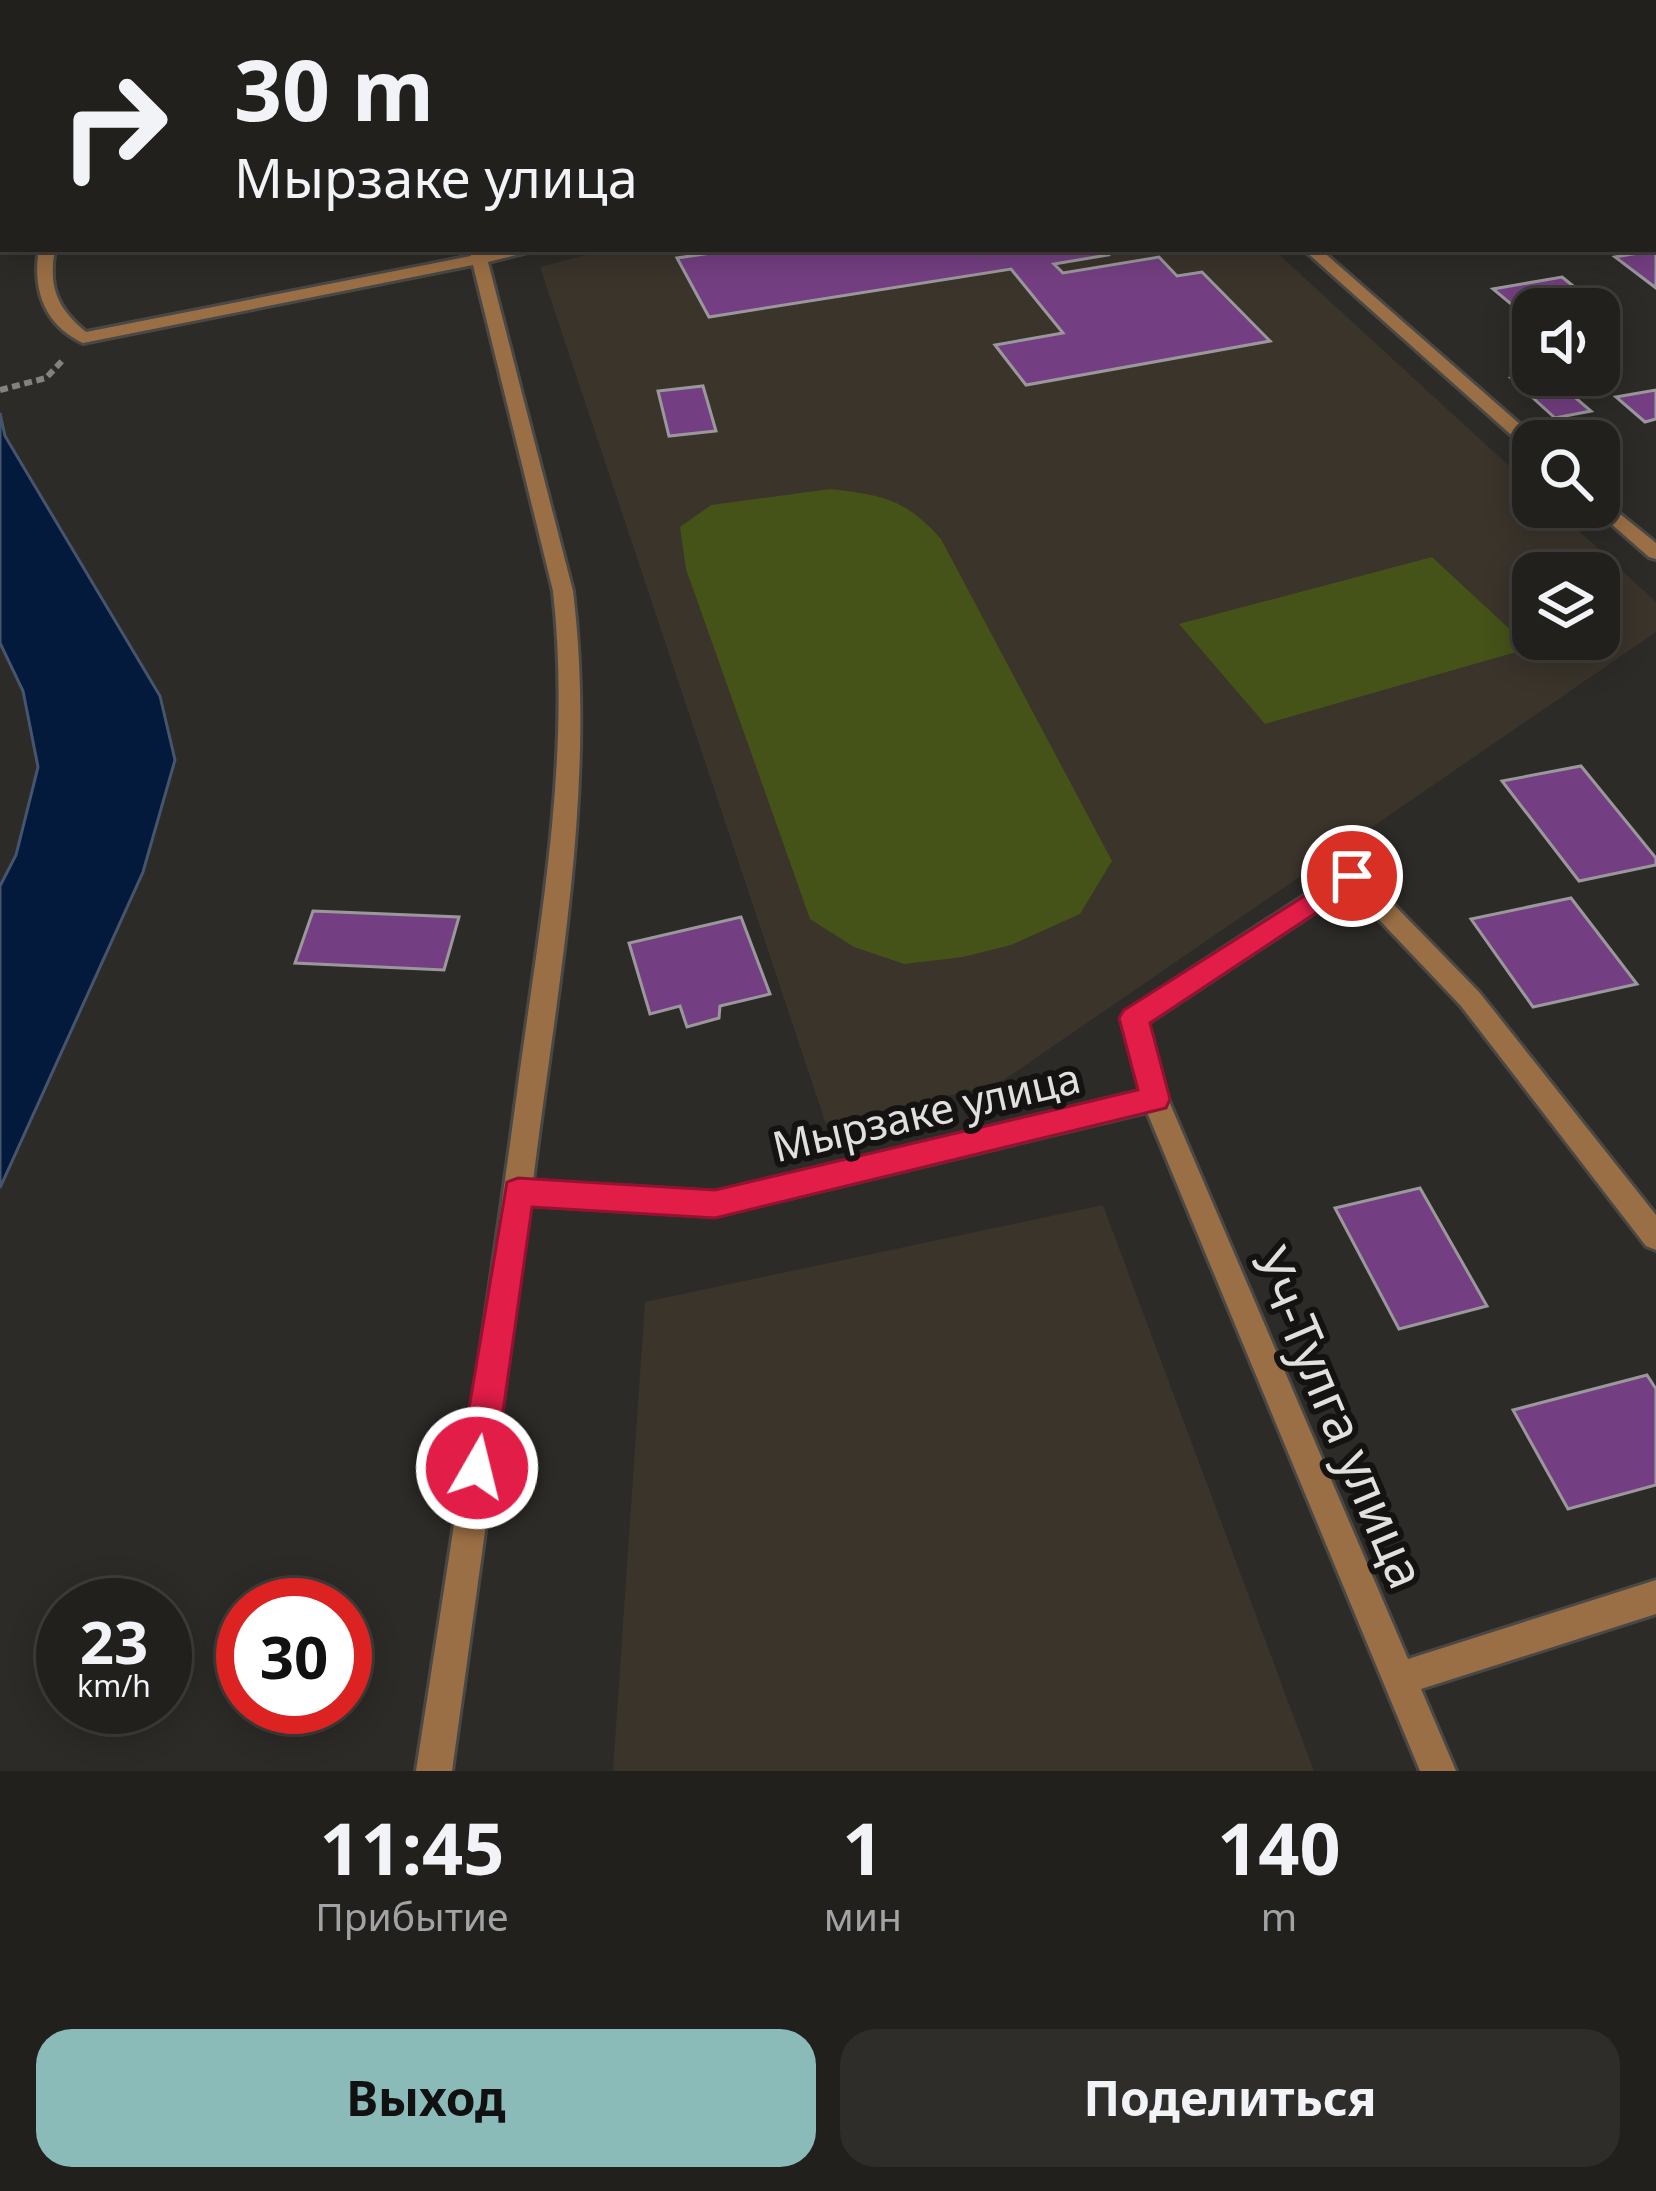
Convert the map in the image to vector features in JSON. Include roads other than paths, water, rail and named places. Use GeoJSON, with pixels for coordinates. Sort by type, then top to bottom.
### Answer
{"type":"FeatureCollection","features":[{"type":"Feature","properties":{"kind":"street"},"geometry":{"type":"LineString","coordinates":[[46,252],[42,273],[50,313],[83,338],[477,254],[563,591],[571,643],[562,838],[518,1192],[434,1771]]}},
{"type":"Feature","properties":{"kind":"street"},"geometry":{"type":"LineString","coordinates":[[1314,252],[1512,426]]}},
{"type":"Feature","properties":{"kind":"street"},"geometry":{"type":"LineString","coordinates":[[1620,522],[1656,554]]}},
{"type":"Feature","properties":{"kind":"street"},"geometry":{"type":"LineString","coordinates":[[1155,1099],[1134,1018],[1352,876],[1470,999],[1656,1237]]}},
{"type":"Feature","properties":{"kind":"street","name":"Мырзаке улица"},"geometry":{"type":"LineString","coordinates":[[518,1192],[715,1204],[1155,1099]]}},
{"type":"Feature","properties":{"kind":"street","name":"Уч-Тулга улица"},"geometry":{"type":"LineString","coordinates":[[1155,1099],[1438,1771]]}},
{"type":"Feature","properties":{"kind":"street"},"geometry":{"type":"LineString","coordinates":[[1398,1678],[1656,1598]]}},
{"type":"Feature","properties":{"kind":"water"},"geometry":{"type":"Polygon","coordinates":[[[0,413],[5,436],[160,696],[175,760],[143,872],[0,1188],[0,886],[16,855],[38,767],[23,691],[0,643],[0,413]]]}}]}
